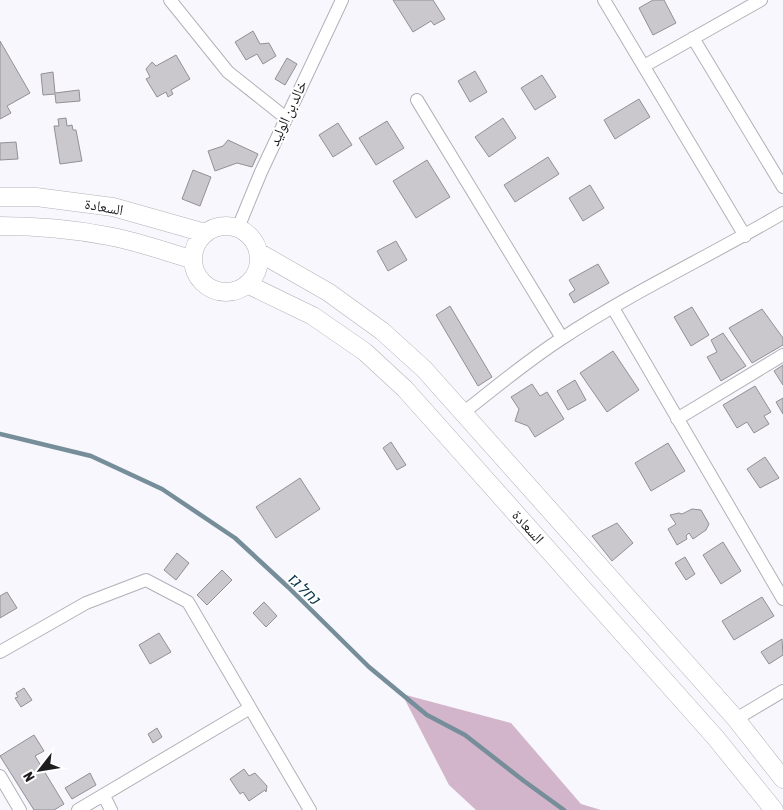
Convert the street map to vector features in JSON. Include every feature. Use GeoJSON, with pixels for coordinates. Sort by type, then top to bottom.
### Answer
{"type":"FeatureCollection","features":[{"type":"Feature","properties":{"kind":"street"},"geometry":{"type":"LineString","coordinates":[[170,0],[228,72],[286,118]]}},
{"type":"Feature","properties":{"kind":"street","name":"خالد بن الوليد"},"geometry":{"type":"LineString","coordinates":[[238,228],[261,172],[342,0]]}},
{"type":"Feature","properties":{"kind":"street"},"geometry":{"type":"LineString","coordinates":[[604,0],[745,236]]}},
{"type":"Feature","properties":{"kind":"street"},"geometry":{"type":"LineString","coordinates":[[644,66],[761,0]]}},
{"type":"Feature","properties":{"kind":"street"},"geometry":{"type":"LineString","coordinates":[[693,38],[783,187]]}},
{"type":"Feature","properties":{"kind":"street"},"geometry":{"type":"LineString","coordinates":[[417,100],[562,338]]}},
{"type":"Feature","properties":{"kind":"street","name":"السعادة"},"geometry":{"type":"LineString","coordinates":[[0,197],[36,197],[114,207],[205,233]]}},
{"type":"Feature","properties":{"kind":"street"},"geometry":{"type":"LineString","coordinates":[[464,412],[562,338],[783,213]]}},
{"type":"Feature","properties":{"kind":"street","name":"السعادة"},"geometry":{"type":"LineString","coordinates":[[0,226],[34,226],[108,236],[153,247],[193,260]]}},
{"type":"Feature","properties":{"kind":"street"},"geometry":{"type":"LineString","coordinates":[[227,226],[238,228],[253,240],[258,252],[258,269],[247,284],[238,290],[227,292],[216,290],[204,283],[197,274],[193,260],[195,248],[205,233],[215,228],[227,226]]}},
{"type":"Feature","properties":{"kind":"street","name":"السعادة"},"geometry":{"type":"LineString","coordinates":[[258,252],[328,292],[382,330],[424,369],[736,719],[783,778]]}},
{"type":"Feature","properties":{"kind":"street","name":"السعادة"},"geometry":{"type":"LineString","coordinates":[[247,284],[313,316],[365,352],[405,389],[714,737],[774,810]]}},
{"type":"Feature","properties":{"kind":"street"},"geometry":{"type":"LineString","coordinates":[[613,308],[783,599]]}},
{"type":"Feature","properties":{"kind":"street"},"geometry":{"type":"LineString","coordinates":[[677,419],[783,355]]}},
{"type":"Feature","properties":{"kind":"street"},"geometry":{"type":"LineString","coordinates":[[0,652],[86,604],[146,580],[188,602],[310,810]]}},
{"type":"Feature","properties":{"kind":"street"},"geometry":{"type":"LineString","coordinates":[[736,719],[783,691]]}},
{"type":"Feature","properties":{"kind":"street"},"geometry":{"type":"LineString","coordinates":[[78,810],[250,708]]}},
{"type":"Feature","properties":{"kind":"street"},"geometry":{"type":"LineString","coordinates":[[0,776],[20,810]]}},
{"type":"Feature","properties":{"kind":"street"},"geometry":{"type":"LineString","coordinates":[[104,796],[111,810]]}},
{"type":"Feature","properties":{"kind":"shaded area"},"geometry":{"type":"Polygon","coordinates":[[[402,694],[511,723],[581,804],[601,810],[476,810],[449,785],[402,694]]]}},
{"type":"Feature","properties":{"kind":"building"},"geometry":{"type":"Polygon","coordinates":[[[393,0],[433,0],[445,19],[434,25],[431,21],[413,32],[393,0]]]}},
{"type":"Feature","properties":{"kind":"building"},"geometry":{"type":"Polygon","coordinates":[[[653,0],[664,0],[676,23],[653,35],[639,8],[653,0]]]}},
{"type":"Feature","properties":{"kind":"building"},"geometry":{"type":"Polygon","coordinates":[[[253,31],[260,44],[269,43],[276,56],[263,64],[257,54],[246,60],[235,42],[253,31]]]}},
{"type":"Feature","properties":{"kind":"building"},"geometry":{"type":"Polygon","coordinates":[[[0,41],[30,93],[7,106],[11,113],[0,119],[0,41]]]}},
{"type":"Feature","properties":{"kind":"building"},"geometry":{"type":"Polygon","coordinates":[[[176,55],[190,79],[171,90],[173,94],[168,97],[166,92],[157,97],[146,79],[150,77],[146,69],[152,62],[156,66],[176,55]]]}},
{"type":"Feature","properties":{"kind":"building"},"geometry":{"type":"Polygon","coordinates":[[[287,58],[297,64],[285,85],[275,79],[287,58]]]}},
{"type":"Feature","properties":{"kind":"building"},"geometry":{"type":"Polygon","coordinates":[[[475,71],[487,92],[470,102],[458,81],[475,71]]]}},
{"type":"Feature","properties":{"kind":"building"},"geometry":{"type":"Polygon","coordinates":[[[53,72],[55,93],[79,90],[80,101],[56,103],[55,94],[43,95],[41,74],[53,72]]]}},
{"type":"Feature","properties":{"kind":"building"},"geometry":{"type":"Polygon","coordinates":[[[542,75],[556,97],[535,110],[521,88],[542,75]]]}},
{"type":"Feature","properties":{"kind":"building"},"geometry":{"type":"Polygon","coordinates":[[[639,99],[650,117],[615,139],[604,120],[639,99]]]}},
{"type":"Feature","properties":{"kind":"building"},"geometry":{"type":"Polygon","coordinates":[[[66,118],[67,126],[72,125],[73,130],[76,130],[82,161],[60,164],[54,126],[59,126],[58,119],[66,118]]]}},
{"type":"Feature","properties":{"kind":"building"},"geometry":{"type":"Polygon","coordinates":[[[503,118],[516,138],[489,157],[475,137],[503,118]]]}},
{"type":"Feature","properties":{"kind":"building"},"geometry":{"type":"Polygon","coordinates":[[[387,121],[404,148],[376,165],[359,138],[387,121]]]}},
{"type":"Feature","properties":{"kind":"building"},"geometry":{"type":"Polygon","coordinates":[[[338,123],[352,145],[333,157],[319,135],[338,123]]]}},
{"type":"Feature","properties":{"kind":"building"},"geometry":{"type":"Polygon","coordinates":[[[228,140],[258,154],[252,167],[237,163],[215,171],[208,151],[223,146],[228,140]]]}},
{"type":"Feature","properties":{"kind":"building"},"geometry":{"type":"Polygon","coordinates":[[[16,142],[18,159],[0,160],[0,143],[16,142]]]}},
{"type":"Feature","properties":{"kind":"building"},"geometry":{"type":"Polygon","coordinates":[[[548,157],[559,174],[515,202],[504,185],[548,157]]]}},
{"type":"Feature","properties":{"kind":"building"},"geometry":{"type":"Polygon","coordinates":[[[427,160],[450,197],[416,218],[393,181],[427,160]]]}},
{"type":"Feature","properties":{"kind":"building"},"geometry":{"type":"Polygon","coordinates":[[[193,170],[211,177],[200,206],[182,199],[193,170]]]}},
{"type":"Feature","properties":{"kind":"building"},"geometry":{"type":"Polygon","coordinates":[[[590,185],[604,208],[583,221],[569,198],[590,185]]]}},
{"type":"Feature","properties":{"kind":"building"},"geometry":{"type":"Polygon","coordinates":[[[396,241],[407,260],[388,271],[377,251],[396,241]]]}},
{"type":"Feature","properties":{"kind":"building"},"geometry":{"type":"Polygon","coordinates":[[[598,264],[609,283],[574,303],[569,294],[575,290],[569,280],[598,264]]]}},
{"type":"Feature","properties":{"kind":"building"},"geometry":{"type":"Polygon","coordinates":[[[450,306],[492,377],[478,386],[436,315],[450,306]]]}},
{"type":"Feature","properties":{"kind":"building"},"geometry":{"type":"Polygon","coordinates":[[[692,307],[709,335],[691,346],[674,317],[692,307]]]}},
{"type":"Feature","properties":{"kind":"building"},"geometry":{"type":"Polygon","coordinates":[[[762,309],[783,338],[783,345],[752,363],[729,328],[762,309]]]}},
{"type":"Feature","properties":{"kind":"building"},"geometry":{"type":"Polygon","coordinates":[[[723,333],[746,366],[721,381],[707,357],[717,352],[711,340],[723,333]]]}},
{"type":"Feature","properties":{"kind":"building"},"geometry":{"type":"Polygon","coordinates":[[[613,351],[639,390],[607,412],[580,373],[613,351]]]}},
{"type":"Feature","properties":{"kind":"building"},"geometry":{"type":"Polygon","coordinates":[[[783,365],[783,385],[774,371],[783,365]]]}},
{"type":"Feature","properties":{"kind":"building"},"geometry":{"type":"Polygon","coordinates":[[[575,380],[586,400],[568,410],[557,391],[575,380]]]}},
{"type":"Feature","properties":{"kind":"building"},"geometry":{"type":"Polygon","coordinates":[[[532,384],[540,396],[547,392],[564,419],[535,437],[528,426],[515,421],[519,409],[511,397],[532,384]]]}},
{"type":"Feature","properties":{"kind":"building"},"geometry":{"type":"Polygon","coordinates":[[[755,386],[771,412],[764,416],[769,424],[754,433],[747,422],[737,428],[723,405],[755,386]]]}},
{"type":"Feature","properties":{"kind":"building"},"geometry":{"type":"Polygon","coordinates":[[[783,398],[783,414],[776,402],[783,398]]]}},
{"type":"Feature","properties":{"kind":"building"},"geometry":{"type":"Polygon","coordinates":[[[391,442],[406,465],[397,470],[383,448],[391,442]]]}},
{"type":"Feature","properties":{"kind":"building"},"geometry":{"type":"Polygon","coordinates":[[[668,443],[685,471],[651,491],[635,463],[668,443]]]}},
{"type":"Feature","properties":{"kind":"building"},"geometry":{"type":"Polygon","coordinates":[[[765,457],[779,478],[760,488],[747,469],[765,457]]]}},
{"type":"Feature","properties":{"kind":"building"},"geometry":{"type":"Polygon","coordinates":[[[300,478],[320,509],[276,538],[256,507],[300,478]]]}},
{"type":"Feature","properties":{"kind":"building"},"geometry":{"type":"Polygon","coordinates":[[[692,509],[701,510],[709,524],[706,530],[693,539],[689,533],[686,536],[687,539],[677,545],[668,529],[676,524],[670,515],[682,514],[692,509]]]}},
{"type":"Feature","properties":{"kind":"building"},"geometry":{"type":"Polygon","coordinates":[[[617,523],[633,543],[612,561],[592,536],[617,523]]]}},
{"type":"Feature","properties":{"kind":"building"},"geometry":{"type":"Polygon","coordinates":[[[723,542],[741,571],[721,584],[703,555],[723,542]]]}},
{"type":"Feature","properties":{"kind":"building"},"geometry":{"type":"Polygon","coordinates":[[[177,553],[189,563],[176,580],[164,570],[177,553]]]}},
{"type":"Feature","properties":{"kind":"building"},"geometry":{"type":"Polygon","coordinates":[[[685,557],[695,574],[686,580],[675,563],[685,557]]]}},
{"type":"Feature","properties":{"kind":"building"},"geometry":{"type":"Polygon","coordinates":[[[222,570],[232,580],[207,605],[197,595],[222,570]]]}},
{"type":"Feature","properties":{"kind":"building"},"geometry":{"type":"Polygon","coordinates":[[[7,592],[17,608],[0,618],[0,596],[7,592]]]}},
{"type":"Feature","properties":{"kind":"building"},"geometry":{"type":"Polygon","coordinates":[[[762,597],[774,616],[734,640],[722,621],[762,597]]]}},
{"type":"Feature","properties":{"kind":"building"},"geometry":{"type":"Polygon","coordinates":[[[264,602],[277,616],[266,627],[253,613],[264,602]]]}},
{"type":"Feature","properties":{"kind":"building"},"geometry":{"type":"Polygon","coordinates":[[[159,633],[171,652],[150,664],[139,645],[159,633]]]}},
{"type":"Feature","properties":{"kind":"building"},"geometry":{"type":"Polygon","coordinates":[[[782,639],[783,655],[769,664],[761,652],[782,639]]]}},
{"type":"Feature","properties":{"kind":"building"},"geometry":{"type":"Polygon","coordinates":[[[24,688],[32,700],[21,707],[15,698],[18,697],[16,693],[24,688]]]}},
{"type":"Feature","properties":{"kind":"building"},"geometry":{"type":"Polygon","coordinates":[[[157,728],[162,737],[153,743],[148,734],[157,728]]]}},
{"type":"Feature","properties":{"kind":"building"},"geometry":{"type":"Polygon","coordinates":[[[34,735],[44,751],[35,756],[64,804],[54,810],[34,810],[0,756],[34,735]]]}},
{"type":"Feature","properties":{"kind":"building"},"geometry":{"type":"Polygon","coordinates":[[[244,769],[249,776],[255,773],[267,786],[266,792],[265,790],[249,801],[243,792],[240,794],[230,779],[244,769]]]}},
{"type":"Feature","properties":{"kind":"building"},"geometry":{"type":"Polygon","coordinates":[[[90,773],[96,785],[72,799],[65,788],[90,773]]]}},
{"type":"Feature","properties":{"kind":"waterway","name":"נחל גז"},"geometry":{"type":"LineString","coordinates":[[0,434],[91,456],[162,489],[235,538],[369,667],[427,715],[465,735],[564,810]]}}]}
